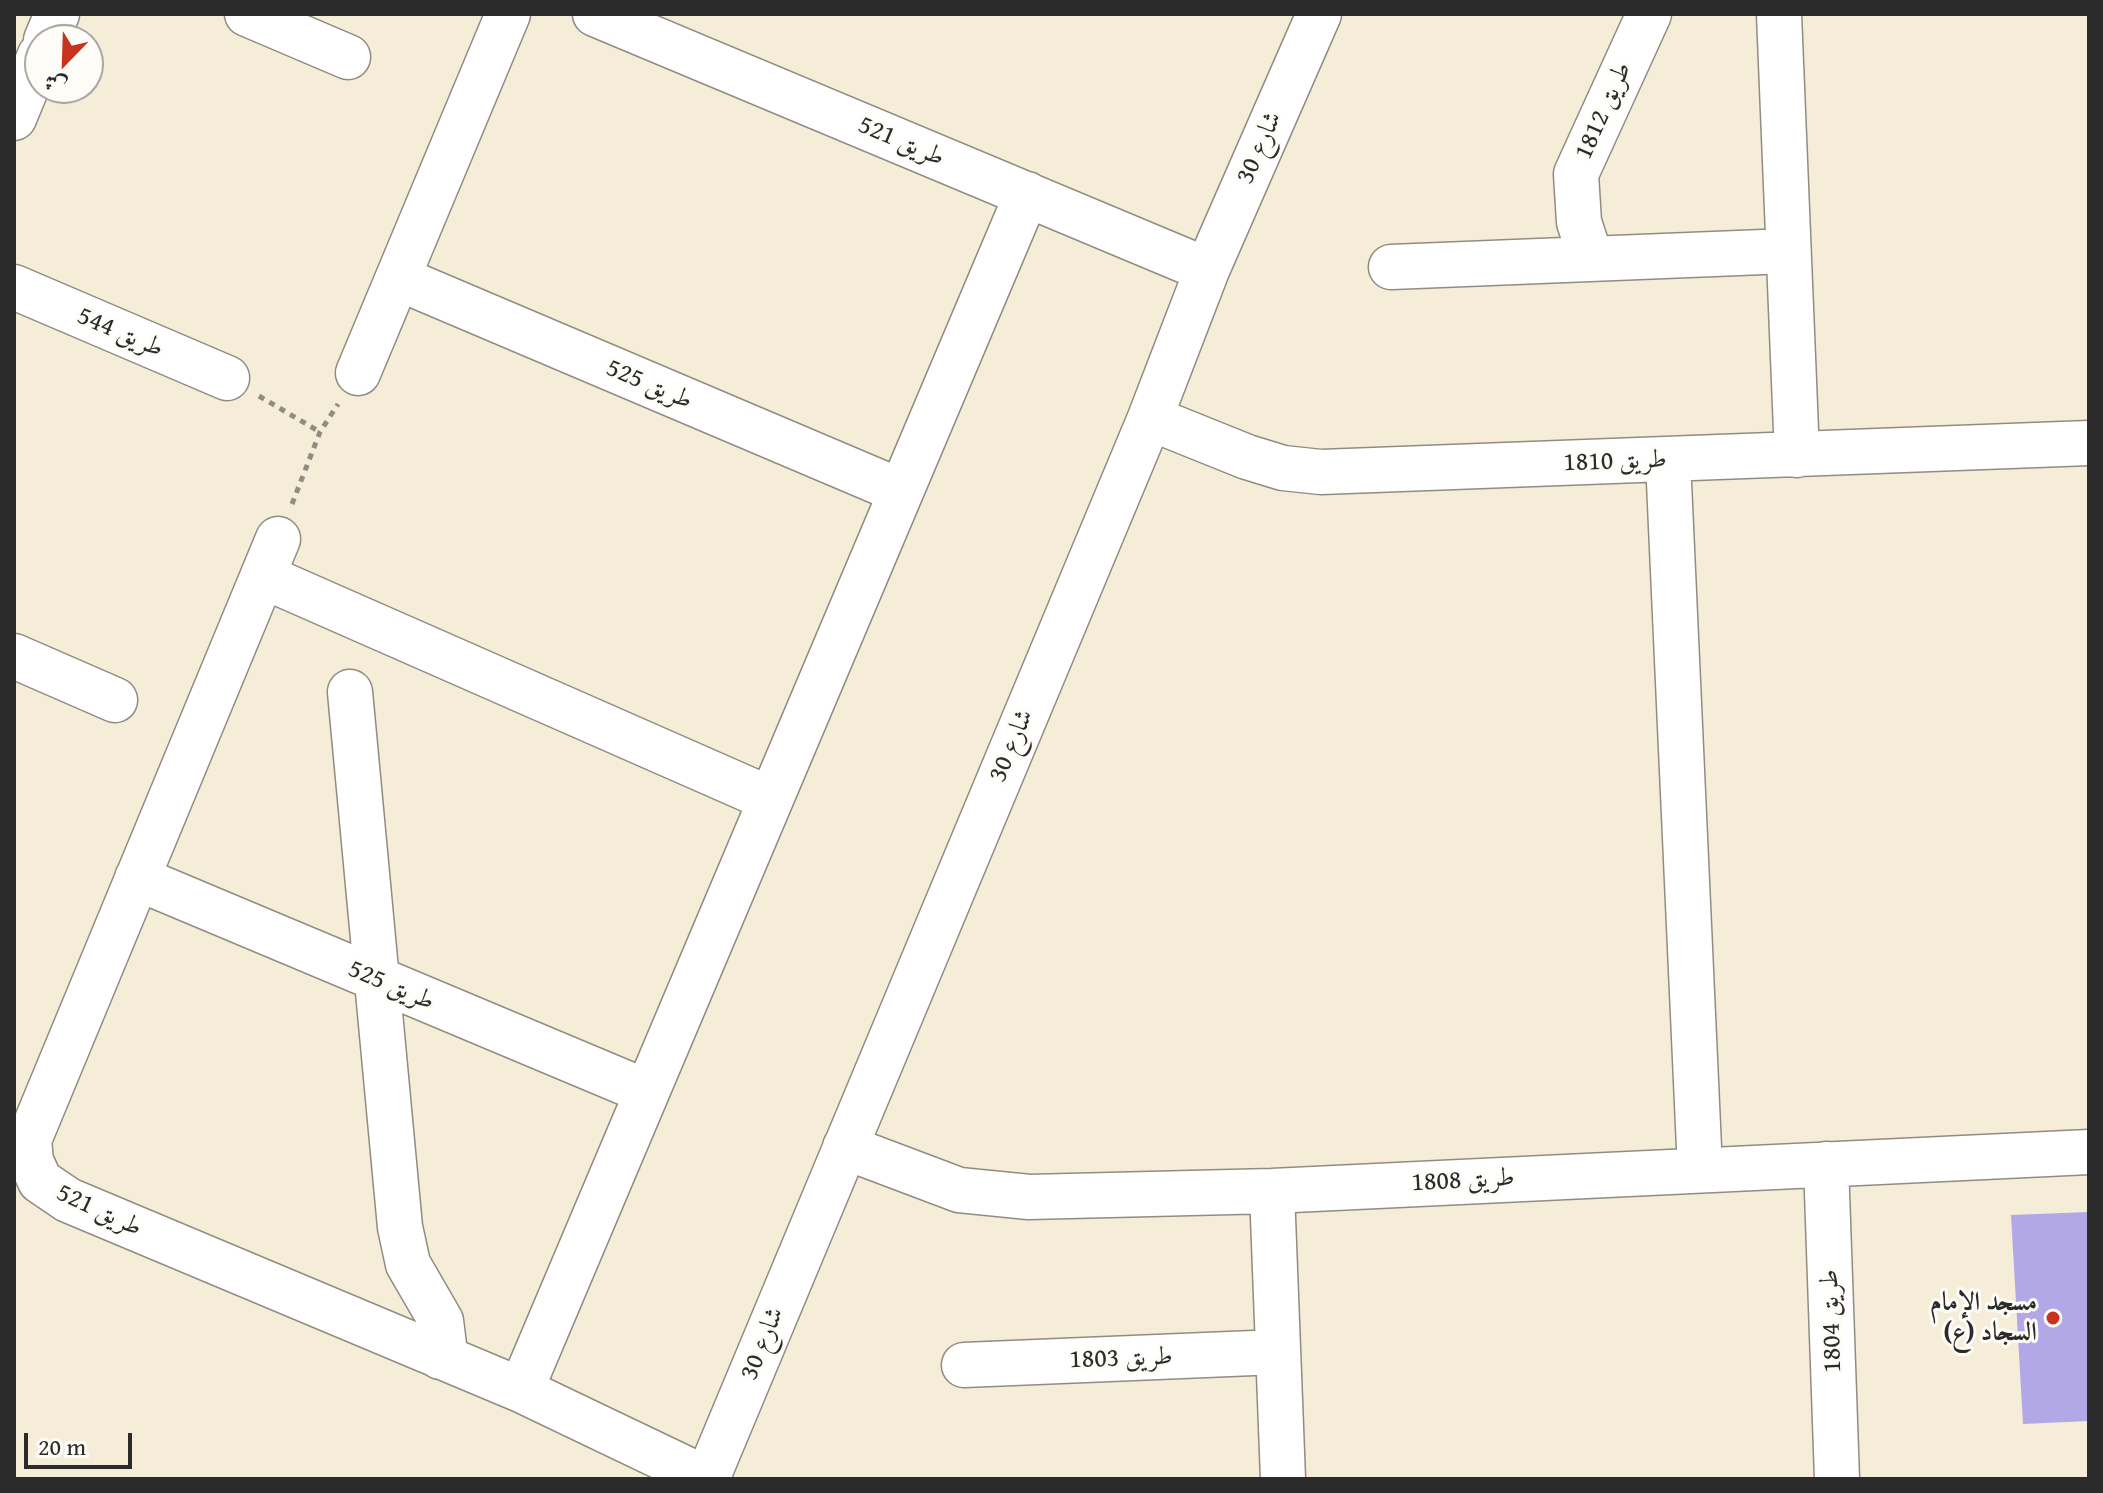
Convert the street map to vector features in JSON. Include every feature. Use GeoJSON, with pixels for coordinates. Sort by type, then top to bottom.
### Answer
{"type":"FeatureCollection","features":[{"type":"Feature","properties":{"kind":"street"},"geometry":{"type":"LineString","coordinates":[[247,14],[348,57]]}},
{"type":"Feature","properties":{"kind":"street"},"geometry":{"type":"LineString","coordinates":[[358,373],[508,14]]}},
{"type":"Feature","properties":{"kind":"street","name":"طريق 521"},"geometry":{"type":"LineString","coordinates":[[595,14],[676,30],[1027,194],[1207,270]]}},
{"type":"Feature","properties":{"kind":"street","name":"شارع 30"},"geometry":{"type":"LineString","coordinates":[[707,1479],[1150,418],[1207,270],[1319,14]]}},
{"type":"Feature","properties":{"kind":"street","name":"طريق 1812"},"geometry":{"type":"LineString","coordinates":[[1591,259],[1579,222],[1576,174],[1649,14]]}},
{"type":"Feature","properties":{"kind":"street"},"geometry":{"type":"LineString","coordinates":[[1779,14],[1797,455]]}},
{"type":"Feature","properties":{"kind":"street"},"geometry":{"type":"LineString","coordinates":[[14,118],[24,94]]}},
{"type":"Feature","properties":{"kind":"street"},"geometry":{"type":"LineString","coordinates":[[521,1390],[1027,194]]}},
{"type":"Feature","properties":{"kind":"street"},"geometry":{"type":"LineString","coordinates":[[1391,267],[1788,251]]}},
{"type":"Feature","properties":{"kind":"street","name":"طريق 525"},"geometry":{"type":"LineString","coordinates":[[398,278],[900,491]]}},
{"type":"Feature","properties":{"kind":"street","name":"طريق 544"},"geometry":{"type":"LineString","coordinates":[[14,287],[227,378]]}},
{"type":"Feature","properties":{"kind":"street","name":"طريق 1810"},"geometry":{"type":"LineString","coordinates":[[1150,418],[1247,457],[1283,468],[1321,472],[2089,443]]}},
{"type":"Feature","properties":{"kind":"street"},"geometry":{"type":"LineString","coordinates":[[1668,460],[1700,1170]]}},
{"type":"Feature","properties":{"kind":"street"},"geometry":{"type":"LineString","coordinates":[[272,558],[770,799]]}},
{"type":"Feature","properties":{"kind":"street","name":"طريق 521"},"geometry":{"type":"LineString","coordinates":[[272,558],[29,1140],[31,1161],[40,1181],[68,1200],[521,1390],[707,1479]]}},
{"type":"Feature","properties":{"kind":"street"},"geometry":{"type":"LineString","coordinates":[[14,656],[115,700]]}},
{"type":"Feature","properties":{"kind":"street"},"geometry":{"type":"LineString","coordinates":[[350,692],[403,1246],[416,1279],[441,1321],[444,1345],[440,1357]]}},
{"type":"Feature","properties":{"kind":"street","name":"طريق 525"},"geometry":{"type":"LineString","coordinates":[[137,878],[647,1092]]}},
{"type":"Feature","properties":{"kind":"street","name":"طريق 1808"},"geometry":{"type":"LineString","coordinates":[[845,1147],[925,1179],[994,1196],[1272,1191],[2089,1152]]}},
{"type":"Feature","properties":{"kind":"street","name":"طريق 1804"},"geometry":{"type":"LineString","coordinates":[[1826,1164],[1837,1479]]}},
{"type":"Feature","properties":{"kind":"street"},"geometry":{"type":"LineString","coordinates":[[1272,1191],[1283,1479]]}},
{"type":"Feature","properties":{"kind":"street","name":"طريق 1803"},"geometry":{"type":"LineString","coordinates":[[964,1365],[1278,1352]]}},
{"type":"Feature","properties":{"kind":"path"},"geometry":{"type":"LineString","coordinates":[[272,558],[320,432],[358,373]]}},
{"type":"Feature","properties":{"kind":"path"},"geometry":{"type":"LineString","coordinates":[[227,378],[320,432]]}},
{"type":"Feature","properties":{"kind":"building","name":"مسجد الإمام السجاد (ع)"},"geometry":{"type":"Polygon","coordinates":[[[2089,1212],[2089,1421],[2023,1424],[2011,1215],[2089,1212]]]}},
{"type":"Feature","properties":{"kind":"place","name":"مسجد الإمام السجاد (ع)"},"geometry":{"type":"Point","coordinates":[2053,1318]}}]}
